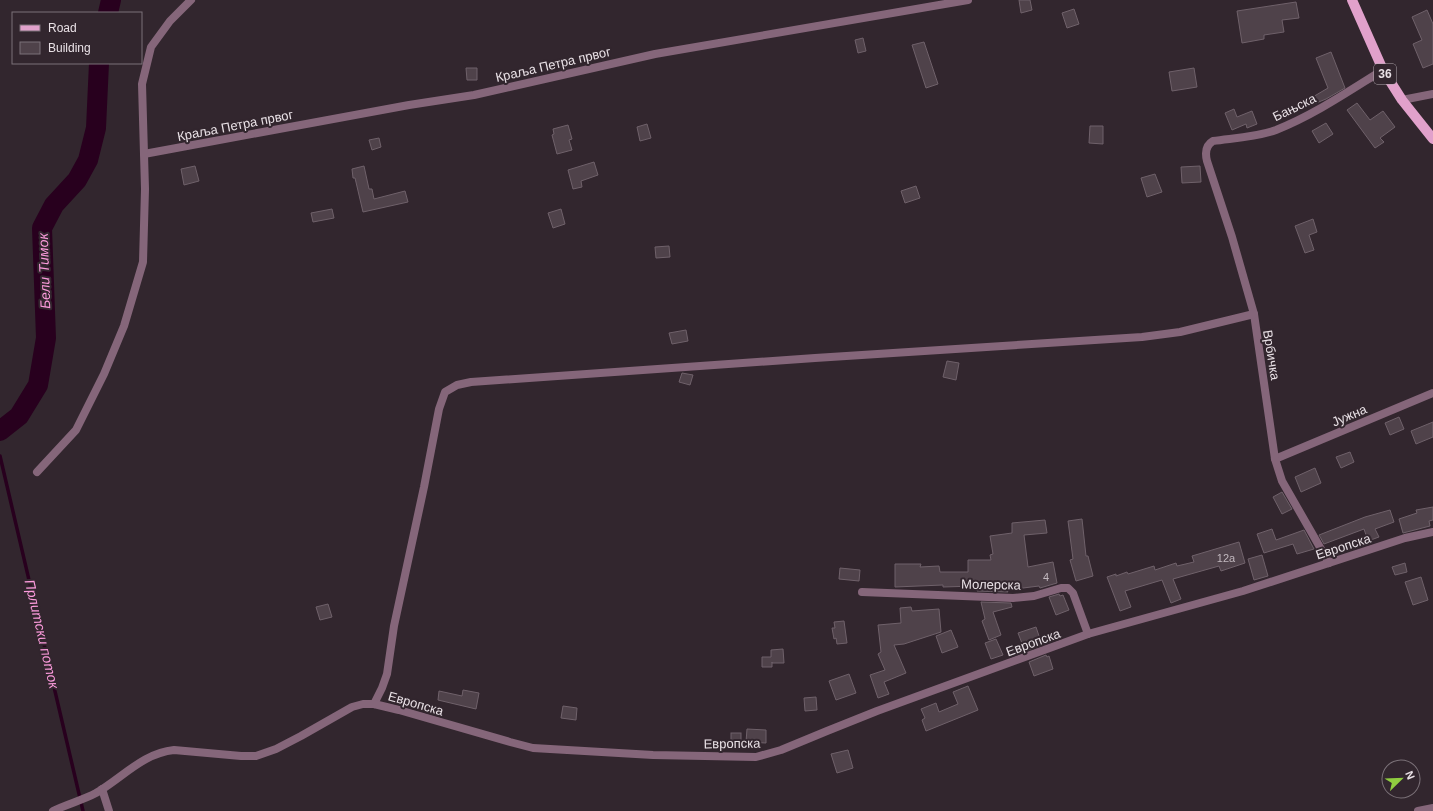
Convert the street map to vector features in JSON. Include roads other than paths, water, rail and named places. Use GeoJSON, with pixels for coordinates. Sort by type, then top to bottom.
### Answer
{"type":"FeatureCollection","features":[{"type":"Feature","properties":{"kind":"main road","name":"36"},"geometry":{"type":"LineString","coordinates":[[1352,0],[1383,70],[1402,100],[1433,139]]}},
{"type":"Feature","properties":{"kind":"street"},"geometry":{"type":"LineString","coordinates":[[37,472],[76,430],[104,374],[124,326],[142,262],[144,154],[142,84],[151,47],[170,21],[191,0]]}},
{"type":"Feature","properties":{"kind":"street","name":"Краља Петра првог"},"geometry":{"type":"LineString","coordinates":[[144,154],[474,95],[655,54],[968,0]]}},
{"type":"Feature","properties":{"kind":"street","name":"Бањска"},"geometry":{"type":"LineString","coordinates":[[1209,144],[1213,141],[1258,135],[1276,130],[1332,102],[1383,70]]}},
{"type":"Feature","properties":{"kind":"street"},"geometry":{"type":"LineString","coordinates":[[1402,100],[1433,94]]}},
{"type":"Feature","properties":{"kind":"street","name":"Врбичка"},"geometry":{"type":"LineString","coordinates":[[1209,144],[1206,157],[1232,237],[1254,314],[1275,459],[1282,481],[1329,563]]}},
{"type":"Feature","properties":{"kind":"street"},"geometry":{"type":"LineString","coordinates":[[374,704],[387,674],[394,626],[439,409],[445,392],[457,385],[471,382],[807,358],[1142,337],[1180,332],[1254,314]]}},
{"type":"Feature","properties":{"kind":"street","name":"Јужна"},"geometry":{"type":"LineString","coordinates":[[1275,459],[1433,393]]}},
{"type":"Feature","properties":{"kind":"street","name":"Европска"},"geometry":{"type":"LineString","coordinates":[[53,811],[66,808],[74,802],[102,789],[148,757],[164,751],[174,750],[256,756],[301,736],[352,708],[363,704],[374,704],[533,748],[653,755],[756,757],[781,750],[870,714],[1088,634],[1243,591],[1405,538],[1433,532]]}},
{"type":"Feature","properties":{"kind":"street","name":"Молерска"},"geometry":{"type":"LineString","coordinates":[[862,592],[1013,598],[1034,596],[1061,588],[1068,588],[1073,594],[1088,634]]}},
{"type":"Feature","properties":{"kind":"street"},"geometry":{"type":"LineString","coordinates":[[102,789],[109,811]]}},
{"type":"Feature","properties":{"kind":"street"},"geometry":{"type":"LineString","coordinates":[[1418,811],[1433,808]]}},
{"type":"Feature","properties":{"kind":"waterway","name":"Бели Тимок"},"geometry":{"type":"LineString","coordinates":[[108,12],[111,0]]}},
{"type":"Feature","properties":{"kind":"waterway","name":"Бели Тимок"},"geometry":{"type":"LineString","coordinates":[[0,431],[19,416],[38,385],[46,338],[42,228],[54,205],[77,180],[88,160],[96,128],[99,64]]}},
{"type":"Feature","properties":{"kind":"waterway","name":"Прлитски поток"},"geometry":{"type":"LineString","coordinates":[[0,456],[83,811]]}}]}
